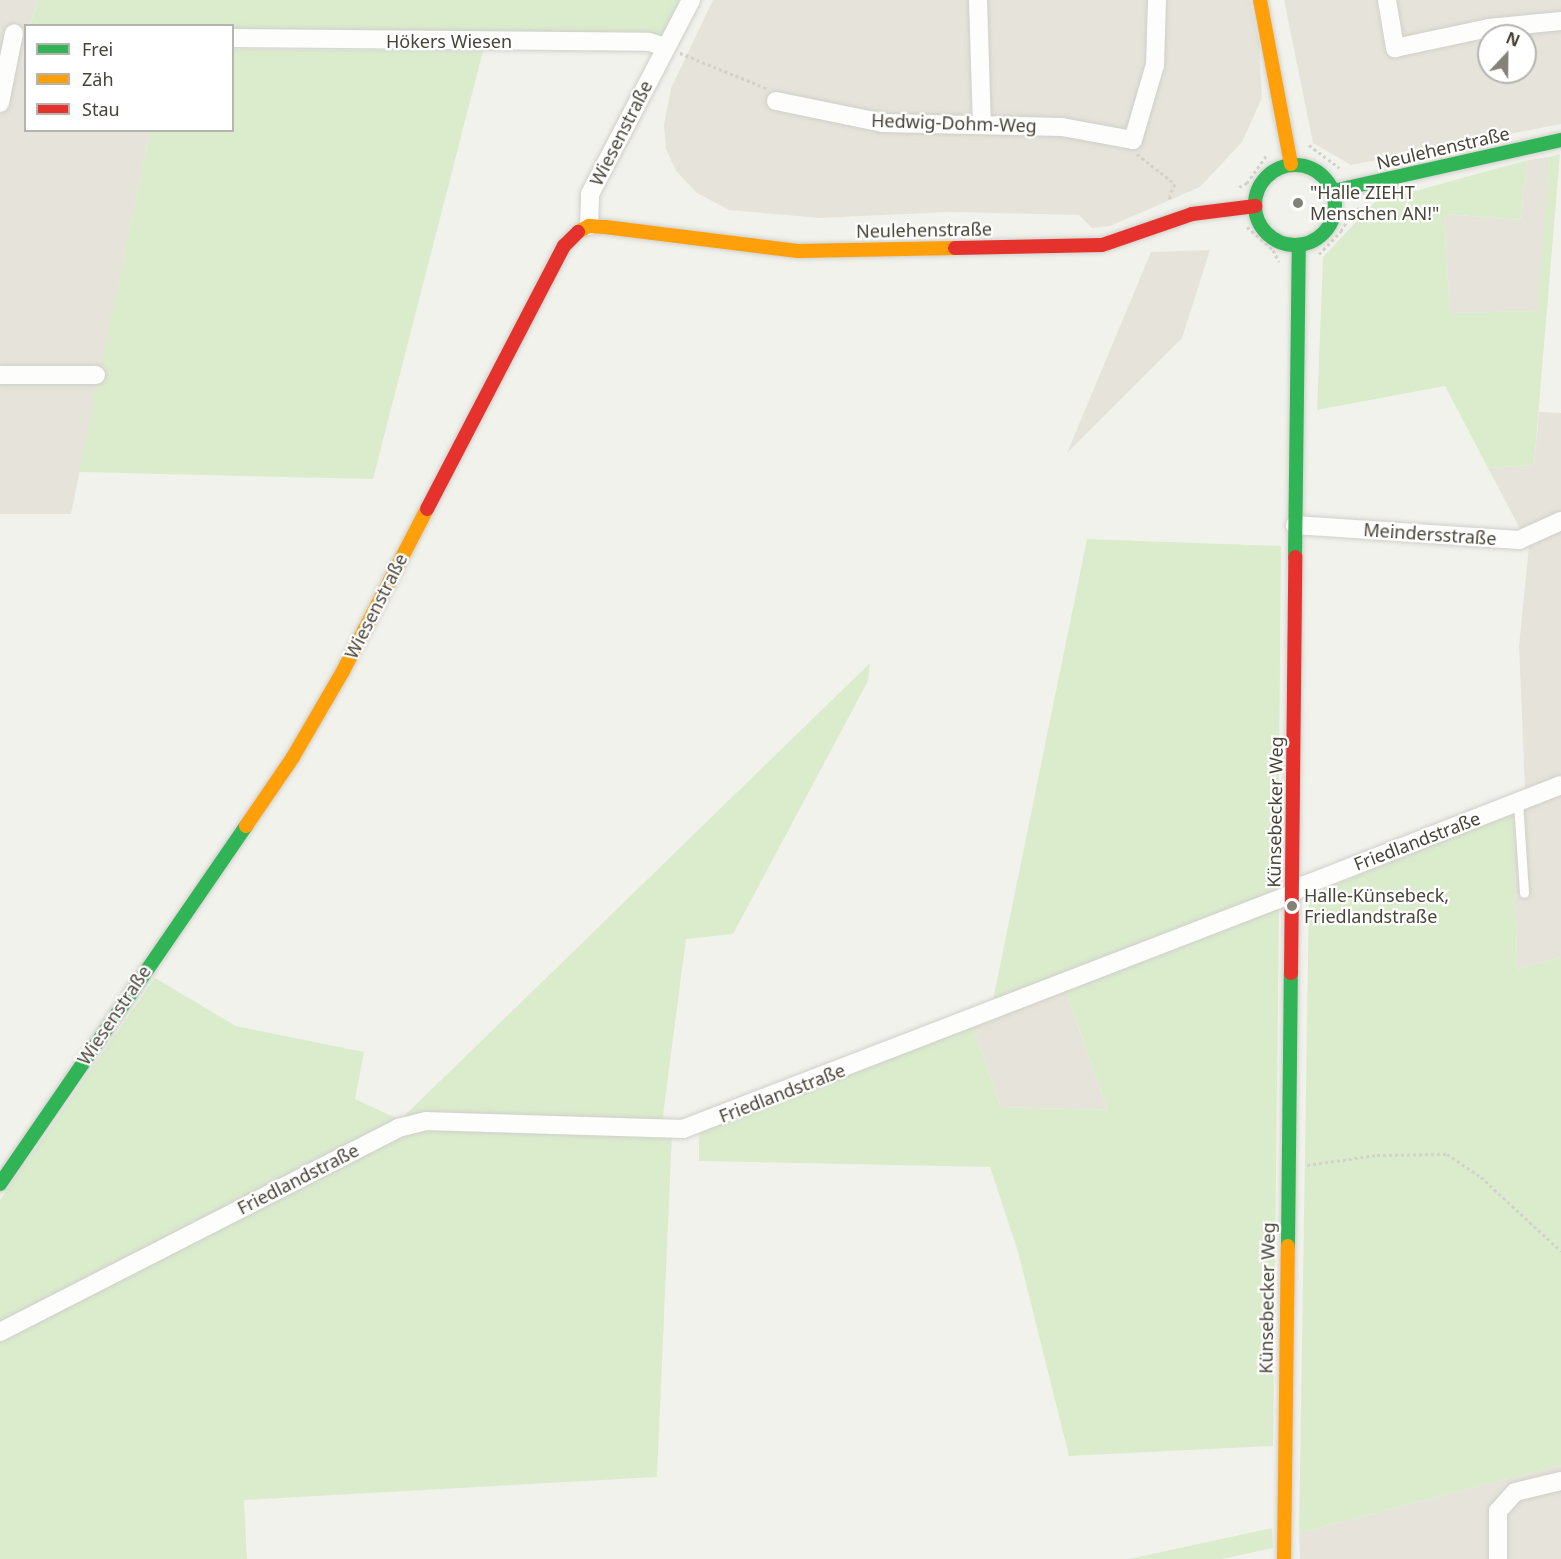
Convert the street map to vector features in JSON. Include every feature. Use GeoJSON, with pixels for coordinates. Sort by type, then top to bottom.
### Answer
{"type":"FeatureCollection","features":[{"type":"Feature","properties":{"kind":"street","name":"Wiesenstraße"},"geometry":{"type":"LineString","coordinates":[[0,1184],[293,757],[343,671],[564,246],[574,234],[590,226],[590,194],[691,0]]}},
{"type":"Feature","properties":{"kind":"street"},"geometry":{"type":"LineString","coordinates":[[978,0],[982,124]]}},
{"type":"Feature","properties":{"kind":"street"},"geometry":{"type":"LineString","coordinates":[[1133,140],[1155,65],[1157,0]]}},
{"type":"Feature","properties":{"kind":"street"},"geometry":{"type":"LineString","coordinates":[[1260,0],[1292,164]]}},
{"type":"Feature","properties":{"kind":"street"},"geometry":{"type":"LineString","coordinates":[[1387,0],[1395,48],[1489,28],[1561,21]]}},
{"type":"Feature","properties":{"kind":"street"},"geometry":{"type":"LineString","coordinates":[[0,103],[13,34]]}},
{"type":"Feature","properties":{"kind":"street","name":"Hökers Wiesen"},"geometry":{"type":"LineString","coordinates":[[234,38],[649,42],[665,47]]}},
{"type":"Feature","properties":{"kind":"street","name":"Hedwig-Dohm-Weg"},"geometry":{"type":"LineString","coordinates":[[776,101],[883,123],[1062,127],[1133,140]]}},
{"type":"Feature","properties":{"kind":"street","name":"Neulehenstraße"},"geometry":{"type":"LineString","coordinates":[[1333,191],[1561,140]]}},
{"type":"Feature","properties":{"kind":"street"},"geometry":{"type":"LineString","coordinates":[[1292,164],[1317,171],[1333,191],[1335,209],[1329,227],[1316,240],[1299,245],[1283,244],[1269,236],[1259,223],[1255,206],[1264,178],[1292,164]]}},
{"type":"Feature","properties":{"kind":"street","name":"Neulehenstraße"},"geometry":{"type":"LineString","coordinates":[[590,226],[798,251],[1101,244],[1192,214],[1255,206]]}},
{"type":"Feature","properties":{"kind":"street","name":"Künsebecker Weg"},"geometry":{"type":"LineString","coordinates":[[1284,1559],[1299,245]]}},
{"type":"Feature","properties":{"kind":"street"},"geometry":{"type":"LineString","coordinates":[[0,375],[96,375]]}},
{"type":"Feature","properties":{"kind":"street","name":"Meindersstraße"},"geometry":{"type":"LineString","coordinates":[[1295,525],[1519,540],[1561,521]]}},
{"type":"Feature","properties":{"kind":"street","name":"Friedlandstraße"},"geometry":{"type":"LineString","coordinates":[[0,1332],[398,1128],[426,1122],[683,1129],[1292,894],[1302,886],[1561,785]]}},
{"type":"Feature","properties":{"kind":"street"},"geometry":{"type":"LineString","coordinates":[[1498,1559],[1498,1511],[1515,1492],[1561,1481]]}},
{"type":"Feature","properties":{"kind":"lane"},"geometry":{"type":"LineString","coordinates":[[1518,802],[1524,893]]}},
{"type":"Feature","properties":{"kind":"path"},"geometry":{"type":"LineString","coordinates":[[665,47],[765,87],[776,101]]}},
{"type":"Feature","properties":{"kind":"path"},"geometry":{"type":"LineString","coordinates":[[1305,138],[1313,150],[1348,171]]}},
{"type":"Feature","properties":{"kind":"path"},"geometry":{"type":"LineString","coordinates":[[1133,140],[1138,159],[1175,184],[1169,196],[1173,205]]}},
{"type":"Feature","properties":{"kind":"path"},"geometry":{"type":"LineString","coordinates":[[1233,189],[1247,183],[1268,149]]}},
{"type":"Feature","properties":{"kind":"path"},"geometry":{"type":"LineString","coordinates":[[1315,265],[1318,254],[1341,231],[1352,213],[1362,206]]}},
{"type":"Feature","properties":{"kind":"path"},"geometry":{"type":"LineString","coordinates":[[1236,225],[1248,228],[1272,250],[1280,264]]}},
{"type":"Feature","properties":{"kind":"path"},"geometry":{"type":"LineString","coordinates":[[1296,1166],[1377,1155],[1447,1154],[1481,1177],[1561,1251]]}},
{"type":"Feature","properties":{"kind":"shaded area"},"geometry":{"type":"Polygon","coordinates":[[[0,0],[38,0],[30,24],[24,24],[24,132],[150,132],[71,514],[0,514],[0,0]]]}},
{"type":"Feature","properties":{"kind":"shaded area"},"geometry":{"type":"Polygon","coordinates":[[[713,0],[1250,0],[1259,43],[1262,98],[1242,142],[1200,187],[1110,226],[1092,228],[1079,215],[948,212],[820,218],[729,210],[697,193],[676,171],[666,149],[664,125],[671,88],[713,0]]]}},
{"type":"Feature","properties":{"kind":"shaded area"},"geometry":{"type":"Polygon","coordinates":[[[1284,0],[1561,0],[1561,124],[1351,165],[1313,143],[1284,0]]]}},
{"type":"Feature","properties":{"kind":"shaded area"},"geometry":{"type":"Polygon","coordinates":[[[1549,157],[1539,311],[1450,313],[1444,214],[1520,220],[1528,160],[1549,157]]]}},
{"type":"Feature","properties":{"kind":"shaded area"},"geometry":{"type":"Polygon","coordinates":[[[1210,250],[1182,338],[1067,453],[1151,252],[1210,250]]]}},
{"type":"Feature","properties":{"kind":"shaded area"},"geometry":{"type":"Polygon","coordinates":[[[1539,412],[1561,413],[1561,957],[1517,969],[1514,812],[1525,790],[1519,646],[1529,546],[1488,468],[1534,465],[1539,412]]]}},
{"type":"Feature","properties":{"kind":"shaded area"},"geometry":{"type":"Polygon","coordinates":[[[1064,987],[1108,1110],[1001,1107],[972,1024],[1064,987]]]}},
{"type":"Feature","properties":{"kind":"shaded area"},"geometry":{"type":"Polygon","coordinates":[[[1561,1465],[1561,1559],[1300,1559],[1299,1533],[1561,1465]]]}},
{"type":"Feature","properties":{"kind":"green space"},"geometry":{"type":"Polygon","coordinates":[[[38,0],[682,0],[662,36],[234,31],[234,24],[31,24],[38,0]]]}},
{"type":"Feature","properties":{"kind":"green space"},"geometry":{"type":"Polygon","coordinates":[[[234,49],[483,51],[373,479],[79,472],[150,132],[234,132],[234,49]]]}},
{"type":"Feature","properties":{"kind":"green space"},"geometry":{"type":"Polygon","coordinates":[[[1560,154],[1534,465],[1488,468],[1445,386],[1317,410],[1323,257],[1375,202],[1528,160],[1520,220],[1444,214],[1450,313],[1538,311],[1549,157],[1560,154]]]}},
{"type":"Feature","properties":{"kind":"green space"},"geometry":{"type":"Polygon","coordinates":[[[1087,539],[1281,546],[1278,892],[993,1000],[1087,539]]]}},
{"type":"Feature","properties":{"kind":"green space"},"geometry":{"type":"Polygon","coordinates":[[[870,663],[868,681],[733,934],[686,939],[662,1123],[426,1114],[0,1326],[0,1200],[155,978],[236,1026],[364,1052],[355,1099],[400,1120],[870,663]]]}},
{"type":"Feature","properties":{"kind":"green space"},"geometry":{"type":"Polygon","coordinates":[[[1514,812],[1517,969],[1561,957],[1561,1465],[1299,1533],[1309,895],[1514,812]]]}},
{"type":"Feature","properties":{"kind":"green space"},"geometry":{"type":"Polygon","coordinates":[[[1279,906],[1273,1446],[1069,1456],[1019,1255],[990,1167],[699,1161],[699,1133],[757,1103],[972,1024],[1001,1107],[1108,1110],[1064,987],[1279,906]]]}},
{"type":"Feature","properties":{"kind":"green space"},"geometry":{"type":"Polygon","coordinates":[[[418,1130],[672,1134],[657,1477],[244,1500],[247,1559],[0,1559],[0,1342],[387,1141],[418,1130]]]}},
{"type":"Feature","properties":{"kind":"green space"},"geometry":{"type":"Polygon","coordinates":[[[1272,1528],[1273,1548],[1222,1559],[1129,1559],[1272,1528]]]}},
{"type":"Feature","properties":{"kind":"traffic: fast"},"geometry":{"type":"LineString","coordinates":[[1333,191],[1561,140]]}},
{"type":"Feature","properties":{"kind":"traffic: fast"},"geometry":{"type":"LineString","coordinates":[[1295,165],[1310,168],[1323,177],[1332,190],[1335,205],[1332,220],[1323,233],[1310,242],[1295,245],[1280,242],[1267,233],[1258,220],[1255,205],[1258,190],[1267,177],[1280,168],[1295,165]]}},
{"type":"Feature","properties":{"kind":"traffic: fast"},"geometry":{"type":"LineString","coordinates":[[1295,557],[1299,245]]}},
{"type":"Feature","properties":{"kind":"traffic: fast"},"geometry":{"type":"LineString","coordinates":[[0,1184],[246,826]]}},
{"type":"Feature","properties":{"kind":"traffic: fast"},"geometry":{"type":"LineString","coordinates":[[1288,1246],[1291,973]]}},
{"type":"Feature","properties":{"kind":"traffic: slow"},"geometry":{"type":"LineString","coordinates":[[1260,0],[1291,164]]}},
{"type":"Feature","properties":{"kind":"traffic: slow"},"geometry":{"type":"LineString","coordinates":[[578,232],[589,226],[605,227],[798,251],[955,248]]}},
{"type":"Feature","properties":{"kind":"traffic: slow"},"geometry":{"type":"LineString","coordinates":[[246,826],[293,757],[343,671],[427,509]]}},
{"type":"Feature","properties":{"kind":"traffic: slow"},"geometry":{"type":"LineString","coordinates":[[1284,1559],[1288,1246]]}},
{"type":"Feature","properties":{"kind":"traffic: jam"},"geometry":{"type":"LineString","coordinates":[[955,248],[1102,245],[1192,214],[1255,206]]}},
{"type":"Feature","properties":{"kind":"traffic: jam"},"geometry":{"type":"LineString","coordinates":[[427,509],[564,246],[578,232]]}},
{"type":"Feature","properties":{"kind":"traffic: jam"},"geometry":{"type":"LineString","coordinates":[[1291,973],[1295,557]]}},
{"type":"Feature","properties":{"kind":"place","name":"\"Halle ZIEHT Menschen AN!\""},"geometry":{"type":"Point","coordinates":[1298,203]}},
{"type":"Feature","properties":{"kind":"place","name":"Halle-Künsebeck, Friedlandstraße"},"geometry":{"type":"Point","coordinates":[1292,906]}}]}
